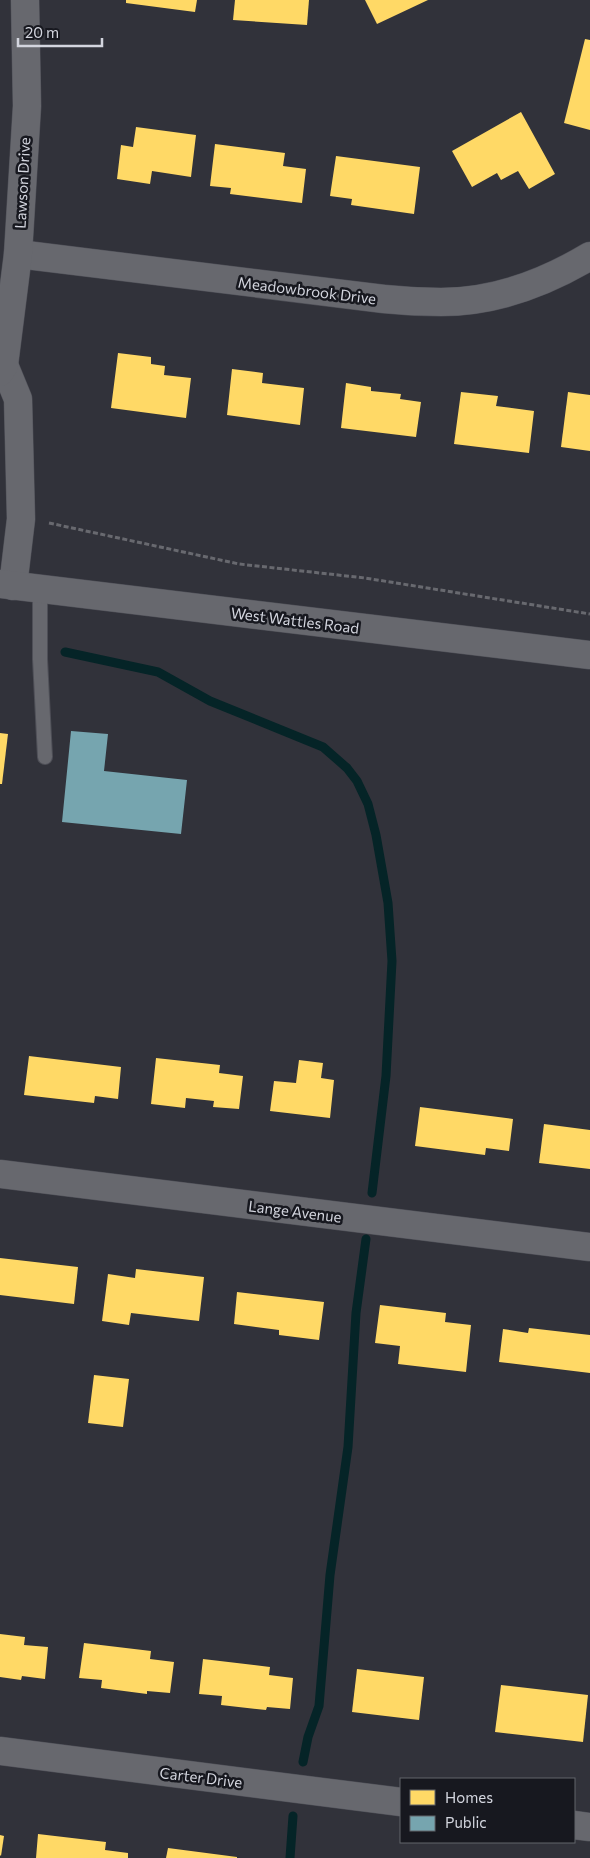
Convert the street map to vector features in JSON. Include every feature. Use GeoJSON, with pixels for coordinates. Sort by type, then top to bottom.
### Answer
{"type":"FeatureCollection","features":[{"type":"Feature","properties":{"kind":"street","name":"Lawson Drive"},"geometry":{"type":"LineString","coordinates":[[6,585],[21,519],[18,399],[2,368],[18,254],[27,106],[25,0]]}},
{"type":"Feature","properties":{"kind":"street","name":"Meadowbrook Drive"},"geometry":{"type":"LineString","coordinates":[[18,254],[384,299],[443,302],[479,299],[513,291],[544,280],[589,257]]}},
{"type":"Feature","properties":{"kind":"street","name":"West Wattles Road"},"geometry":{"type":"LineString","coordinates":[[6,585],[590,655]]}},
{"type":"Feature","properties":{"kind":"street","name":"Lange Avenue"},"geometry":{"type":"LineString","coordinates":[[0,1174],[590,1247]]}},
{"type":"Feature","properties":{"kind":"street","name":"Carter Drive"},"geometry":{"type":"LineString","coordinates":[[0,1751],[400,1802]]}},
{"type":"Feature","properties":{"kind":"street"},"geometry":{"type":"LineString","coordinates":[[575,1824],[590,1827]]}},
{"type":"Feature","properties":{"kind":"lane"},"geometry":{"type":"LineString","coordinates":[[40,589],[40,658],[45,757]]}},
{"type":"Feature","properties":{"kind":"path"},"geometry":{"type":"LineString","coordinates":[[42,522],[238,564],[365,578],[590,614]]}},
{"type":"Feature","properties":{"kind":"building: Homes"},"geometry":{"type":"Polygon","coordinates":[[[126,0],[197,0],[195,12],[126,3],[126,0]]]}},
{"type":"Feature","properties":{"kind":"building: Homes"},"geometry":{"type":"Polygon","coordinates":[[[235,0],[309,0],[307,25],[233,20],[235,0]]]}},
{"type":"Feature","properties":{"kind":"building: Homes"},"geometry":{"type":"Polygon","coordinates":[[[365,0],[428,0],[377,24],[365,0]]]}},
{"type":"Feature","properties":{"kind":"building: Homes"},"geometry":{"type":"Polygon","coordinates":[[[585,39],[590,40],[590,130],[564,123],[585,39]]]}},
{"type":"Feature","properties":{"kind":"building: Homes"},"geometry":{"type":"Polygon","coordinates":[[[521,112],[555,174],[529,189],[518,171],[501,180],[497,173],[472,187],[452,151],[521,112]]]}},
{"type":"Feature","properties":{"kind":"building: Homes"},"geometry":{"type":"Polygon","coordinates":[[[136,127],[196,135],[191,177],[152,171],[150,184],[117,179],[121,145],[133,147],[136,127]]]}},
{"type":"Feature","properties":{"kind":"building: Homes"},"geometry":{"type":"Polygon","coordinates":[[[215,144],[285,153],[283,166],[306,169],[302,203],[230,194],[231,188],[210,186],[215,144]]]}},
{"type":"Feature","properties":{"kind":"building: Homes"},"geometry":{"type":"Polygon","coordinates":[[[336,156],[420,167],[414,214],[351,205],[352,199],[330,196],[336,156]]]}},
{"type":"Feature","properties":{"kind":"building: Homes"},"geometry":{"type":"Polygon","coordinates":[[[118,353],[151,357],[151,364],[165,366],[164,375],[191,378],[186,418],[111,408],[118,353]]]}},
{"type":"Feature","properties":{"kind":"building: Homes"},"geometry":{"type":"Polygon","coordinates":[[[232,369],[263,373],[262,383],[304,388],[300,425],[227,415],[232,369]]]}},
{"type":"Feature","properties":{"kind":"building: Homes"},"geometry":{"type":"Polygon","coordinates":[[[346,383],[371,387],[371,391],[401,394],[400,399],[421,402],[416,437],[341,428],[346,383]]]}},
{"type":"Feature","properties":{"kind":"building: Homes"},"geometry":{"type":"Polygon","coordinates":[[[461,392],[498,396],[496,406],[534,411],[529,453],[454,444],[461,392]]]}},
{"type":"Feature","properties":{"kind":"building: Homes"},"geometry":{"type":"Polygon","coordinates":[[[568,392],[590,395],[590,451],[561,447],[568,392]]]}},
{"type":"Feature","properties":{"kind":"building: Homes"},"geometry":{"type":"Polygon","coordinates":[[[0,733],[8,734],[2,784],[0,784],[0,733]]]}},
{"type":"Feature","properties":{"kind":"building: Homes"},"geometry":{"type":"Polygon","coordinates":[[[29,1056],[121,1067],[118,1099],[95,1096],[94,1103],[24,1095],[29,1056]]]}},
{"type":"Feature","properties":{"kind":"building: Homes"},"geometry":{"type":"Polygon","coordinates":[[[156,1058],[220,1065],[219,1073],[243,1076],[239,1109],[213,1107],[214,1101],[186,1098],[185,1108],[151,1104],[156,1058]]]}},
{"type":"Feature","properties":{"kind":"building: Homes"},"geometry":{"type":"Polygon","coordinates":[[[299,1060],[323,1063],[321,1078],[334,1080],[330,1118],[270,1111],[274,1081],[296,1083],[299,1060]]]}},
{"type":"Feature","properties":{"kind":"building: Homes"},"geometry":{"type":"Polygon","coordinates":[[[420,1107],[513,1119],[509,1151],[486,1148],[485,1155],[415,1146],[420,1107]]]}},
{"type":"Feature","properties":{"kind":"building: Homes"},"geometry":{"type":"Polygon","coordinates":[[[544,1124],[590,1130],[590,1169],[539,1163],[544,1124]]]}},
{"type":"Feature","properties":{"kind":"building: Homes"},"geometry":{"type":"Polygon","coordinates":[[[0,1258],[78,1267],[74,1304],[0,1295],[0,1258]]]}},
{"type":"Feature","properties":{"kind":"building: Homes"},"geometry":{"type":"Polygon","coordinates":[[[136,1269],[204,1277],[199,1321],[131,1313],[129,1325],[102,1321],[108,1274],[135,1278],[136,1269]]]}},
{"type":"Feature","properties":{"kind":"building: Homes"},"geometry":{"type":"Polygon","coordinates":[[[237,1292],[324,1302],[319,1340],[279,1335],[279,1330],[234,1324],[237,1292]]]}},
{"type":"Feature","properties":{"kind":"building: Homes"},"geometry":{"type":"Polygon","coordinates":[[[380,1305],[446,1313],[445,1322],[471,1325],[466,1372],[398,1364],[400,1346],[375,1343],[380,1305]]]}},
{"type":"Feature","properties":{"kind":"building: Homes"},"geometry":{"type":"Polygon","coordinates":[[[529,1328],[590,1335],[590,1373],[499,1362],[503,1329],[528,1333],[529,1328]]]}},
{"type":"Feature","properties":{"kind":"building: Homes"},"geometry":{"type":"Polygon","coordinates":[[[94,1375],[129,1379],[123,1427],[88,1423],[94,1375]]]}},
{"type":"Feature","properties":{"kind":"building: Homes"},"geometry":{"type":"Polygon","coordinates":[[[0,1634],[25,1637],[24,1645],[48,1647],[45,1679],[22,1676],[21,1680],[0,1677],[0,1634]]]}},
{"type":"Feature","properties":{"kind":"building: Homes"},"geometry":{"type":"Polygon","coordinates":[[[84,1643],[151,1651],[150,1659],[174,1662],[170,1693],[147,1691],[147,1694],[101,1688],[102,1680],[79,1678],[84,1643]]]}},
{"type":"Feature","properties":{"kind":"building: Homes"},"geometry":{"type":"Polygon","coordinates":[[[203,1659],[270,1667],[269,1675],[293,1678],[290,1709],[267,1707],[266,1710],[221,1705],[222,1696],[199,1694],[203,1659]]]}},
{"type":"Feature","properties":{"kind":"building: Homes"},"geometry":{"type":"Polygon","coordinates":[[[357,1669],[424,1677],[419,1720],[352,1712],[357,1669]]]}},
{"type":"Feature","properties":{"kind":"building: Homes"},"geometry":{"type":"Polygon","coordinates":[[[501,1685],[588,1695],[583,1742],[495,1732],[501,1685]]]}},
{"type":"Feature","properties":{"kind":"building: Homes"},"geometry":{"type":"Polygon","coordinates":[[[38,1834],[106,1842],[105,1850],[128,1853],[128,1858],[36,1858],[38,1834]]]}},
{"type":"Feature","properties":{"kind":"building: Homes"},"geometry":{"type":"Polygon","coordinates":[[[0,1835],[4,1836],[1,1856],[0,1855],[0,1835]]]}},
{"type":"Feature","properties":{"kind":"building: Homes"},"geometry":{"type":"Polygon","coordinates":[[[168,1848],[237,1857],[237,1858],[166,1858],[168,1848]]]}},
{"type":"Feature","properties":{"kind":"building: Public"},"geometry":{"type":"Polygon","coordinates":[[[71,731],[108,734],[104,771],[187,780],[181,834],[62,822],[71,731]]]}},
{"type":"Feature","properties":{"kind":"waterway"},"geometry":{"type":"LineString","coordinates":[[65,652],[158,672],[210,701],[323,747],[347,768],[357,781],[368,804],[376,835],[388,903],[392,961],[386,1076],[372,1193]]}},
{"type":"Feature","properties":{"kind":"waterway"},"geometry":{"type":"LineString","coordinates":[[303,1762],[308,1737],[319,1706],[330,1575],[348,1447],[356,1313],[366,1239]]}},
{"type":"Feature","properties":{"kind":"waterway"},"geometry":{"type":"LineString","coordinates":[[290,1858],[293,1816]]}}]}
